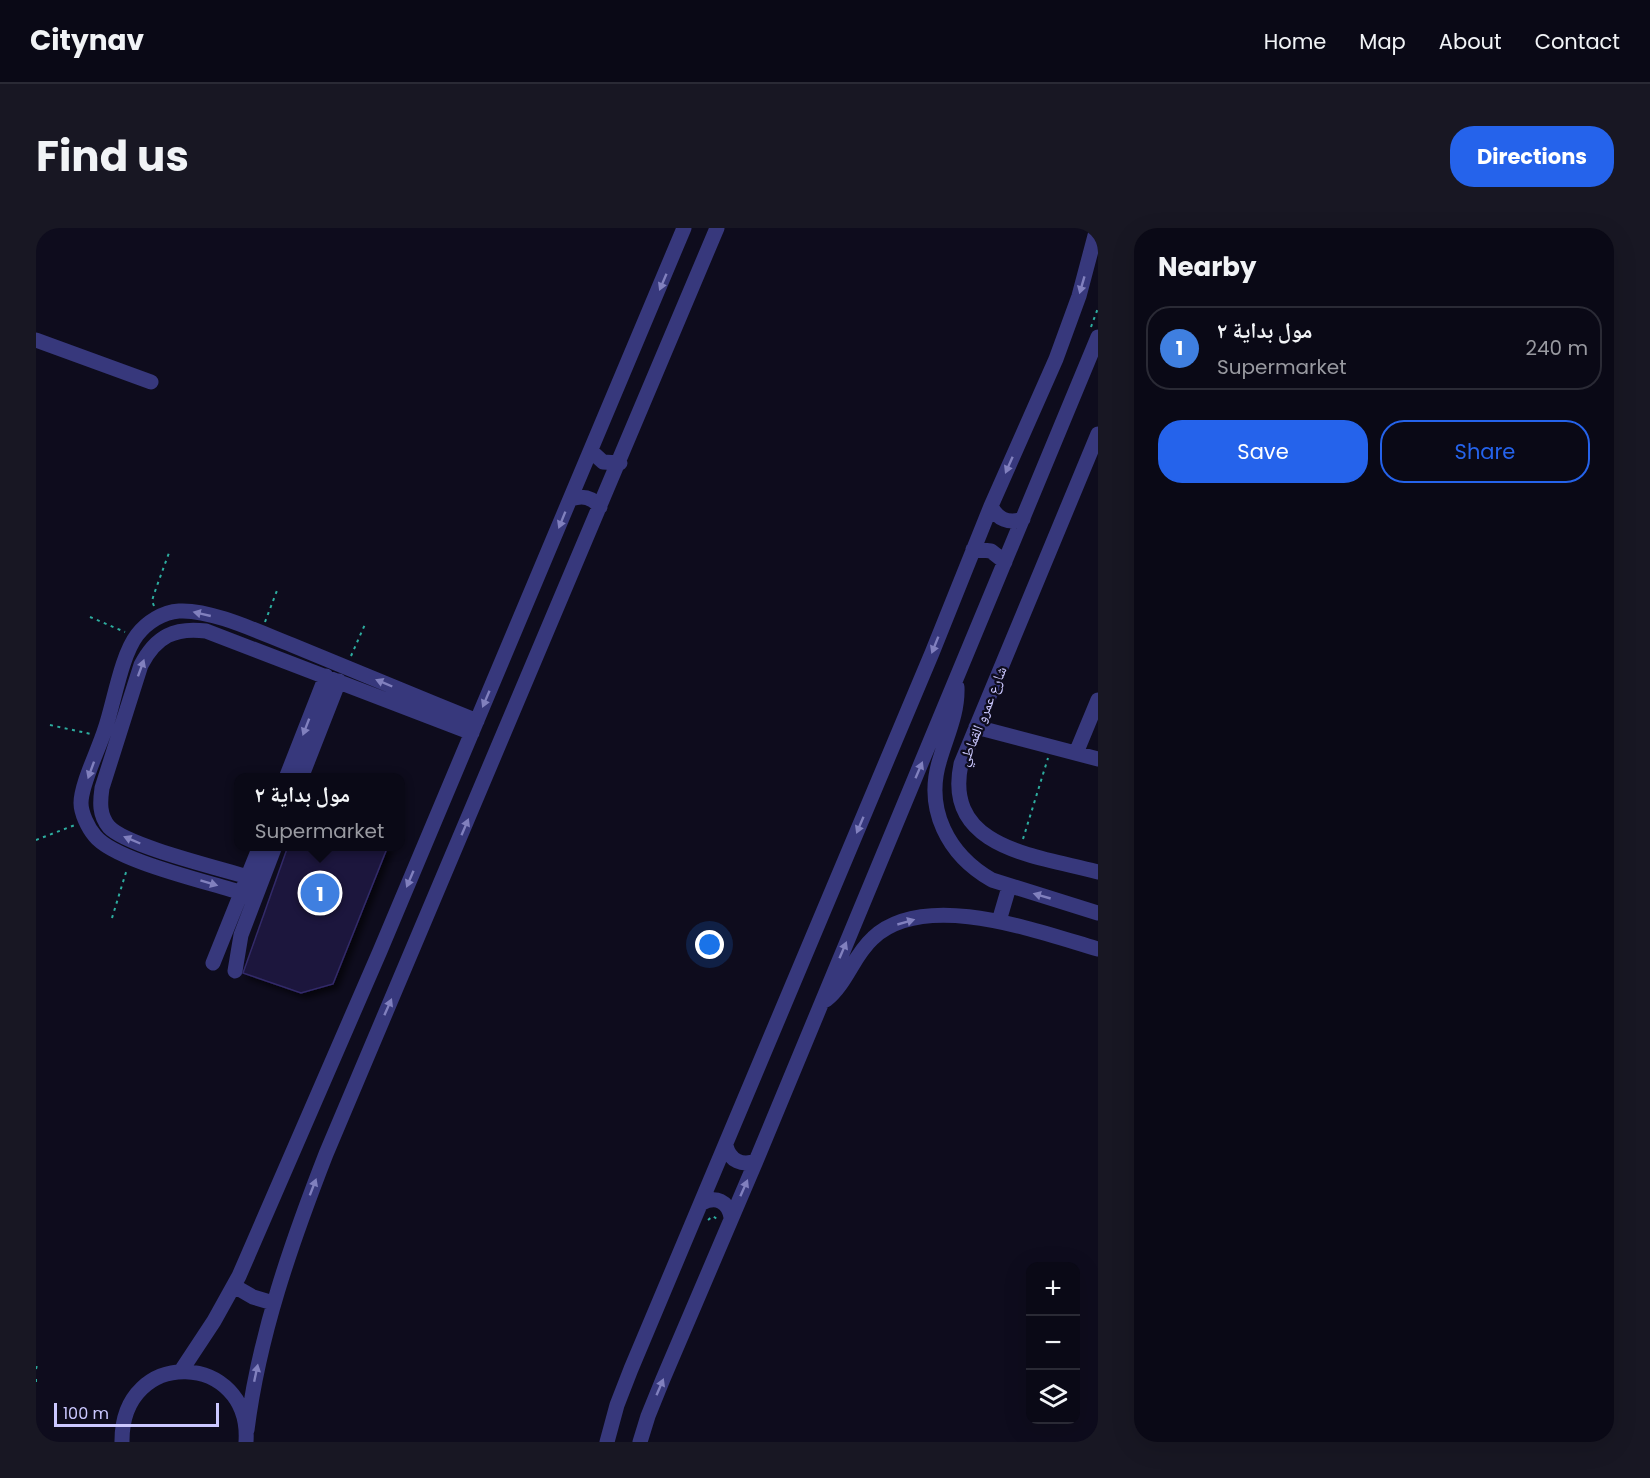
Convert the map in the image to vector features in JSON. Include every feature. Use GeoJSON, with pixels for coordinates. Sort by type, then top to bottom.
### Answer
{"type":"FeatureCollection","features":[{"type":"Feature","properties":{"kind":"street"},"geometry":{"type":"LineString","coordinates":[[181,1371],[204,1338],[234,1286],[380,951],[684,228]]}},
{"type":"Feature","properties":{"kind":"street"},"geometry":{"type":"LineString","coordinates":[[246,1436],[255,1378],[273,1303],[297,1228],[326,1154],[620,463],[717,228]]}},
{"type":"Feature","properties":{"kind":"street"},"geometry":{"type":"LineString","coordinates":[[607,1442],[626,1381],[932,653],[991,506],[1068,329],[1097,228]]}},
{"type":"Feature","properties":{"kind":"street"},"geometry":{"type":"LineString","coordinates":[[724,1220],[756,1161],[1098,337]]}},
{"type":"Feature","properties":{"kind":"street"},"geometry":{"type":"LineString","coordinates":[[36,340],[151,382]]}},
{"type":"Feature","properties":{"kind":"street","name":"شارع عمرو القماطي"},"geometry":{"type":"LineString","coordinates":[[1098,434],[961,764],[957,780],[958,797],[964,812],[986,837],[1019,851],[1098,872]]}},
{"type":"Feature","properties":{"kind":"street"},"geometry":{"type":"LineString","coordinates":[[591,451],[603,462],[620,463]]}},
{"type":"Feature","properties":{"kind":"street","name":"شارع عمرو القماطي"},"geometry":{"type":"LineString","coordinates":[[1079,483],[1098,464]]}},
{"type":"Feature","properties":{"kind":"street"},"geometry":{"type":"LineString","coordinates":[[571,498],[590,498],[600,507]]}},
{"type":"Feature","properties":{"kind":"street"},"geometry":{"type":"LineString","coordinates":[[991,506],[997,515],[1006,521],[1023,519]]}},
{"type":"Feature","properties":{"kind":"street"},"geometry":{"type":"LineString","coordinates":[[973,549],[991,551],[1005,562]]}},
{"type":"Feature","properties":{"kind":"street"},"geometry":{"type":"LineString","coordinates":[[248,878],[137,843],[116,833],[102,816],[100,802],[109,735],[126,658],[136,636],[151,622],[176,611],[193,611],[261,633],[337,674]]}},
{"type":"Feature","properties":{"kind":"street"},"geometry":{"type":"LineString","coordinates":[[242,893],[130,858],[106,847],[95,836],[86,821],[81,803],[141,664],[152,646],[169,634],[193,630],[206,631],[337,674],[474,727]]}},
{"type":"Feature","properties":{"kind":"street"},"geometry":{"type":"LineString","coordinates":[[288,773],[337,674]]}},
{"type":"Feature","properties":{"kind":"street"},"geometry":{"type":"LineString","coordinates":[[302,773],[337,674]]}},
{"type":"Feature","properties":{"kind":"street"},"geometry":{"type":"LineString","coordinates":[[956,679],[957,707],[935,776],[935,805],[939,820],[955,850],[978,872],[1010,887],[1098,913]]}},
{"type":"Feature","properties":{"kind":"street"},"geometry":{"type":"LineString","coordinates":[[1076,753],[1098,700]]}},
{"type":"Feature","properties":{"kind":"street"},"geometry":{"type":"LineString","coordinates":[[976,728],[1098,759]]}},
{"type":"Feature","properties":{"kind":"street"},"geometry":{"type":"LineString","coordinates":[[235,971],[241,934],[239,919],[242,893],[258,851]]}},
{"type":"Feature","properties":{"kind":"street"},"geometry":{"type":"LineString","coordinates":[[213,963],[239,919],[273,851]]}},
{"type":"Feature","properties":{"kind":"street"},"geometry":{"type":"LineString","coordinates":[[999,921],[1010,887]]}},
{"type":"Feature","properties":{"kind":"street"},"geometry":{"type":"LineString","coordinates":[[821,1004],[841,985],[865,946],[880,932],[915,919],[969,916],[999,921],[1098,949]]}},
{"type":"Feature","properties":{"kind":"street"},"geometry":{"type":"LineString","coordinates":[[726,1146],[729,1154],[739,1162],[756,1161]]}},
{"type":"Feature","properties":{"kind":"street"},"geometry":{"type":"LineString","coordinates":[[640,1442],[648,1416],[729,1209],[723,1202],[714,1199],[702,1203]]}},
{"type":"Feature","properties":{"kind":"street"},"geometry":{"type":"LineString","coordinates":[[234,1286],[253,1297],[273,1303]]}},
{"type":"Feature","properties":{"kind":"street"},"geometry":{"type":"LineString","coordinates":[[122,1442],[122,1425],[127,1408],[137,1392],[165,1374],[181,1371],[200,1373],[218,1381],[233,1394],[243,1411],[246,1436]]}},
{"type":"Feature","properties":{"kind":"path"},"geometry":{"type":"LineString","coordinates":[[160,617],[152,601],[170,550]]}},
{"type":"Feature","properties":{"kind":"path"},"geometry":{"type":"LineString","coordinates":[[261,633],[279,588]]}},
{"type":"Feature","properties":{"kind":"path"},"geometry":{"type":"LineString","coordinates":[[90,617],[136,636]]}},
{"type":"Feature","properties":{"kind":"path"},"geometry":{"type":"LineString","coordinates":[[337,674],[366,622]]}},
{"type":"Feature","properties":{"kind":"path"},"geometry":{"type":"LineString","coordinates":[[50,725],[109,735]]}},
{"type":"Feature","properties":{"kind":"path"},"geometry":{"type":"LineString","coordinates":[[1019,851],[1052,747]]}},
{"type":"Feature","properties":{"kind":"path"},"geometry":{"type":"LineString","coordinates":[[36,840],[86,821]]}},
{"type":"Feature","properties":{"kind":"path"},"geometry":{"type":"LineString","coordinates":[[112,918],[130,858]]}},
{"type":"Feature","properties":{"kind":"path"},"geometry":{"type":"LineString","coordinates":[[705,1229],[711,1217],[724,1220]]}},
{"type":"Feature","properties":{"kind":"building"},"geometry":{"type":"Polygon","coordinates":[[[286,851],[386,851],[333,984],[301,993],[243,973],[286,851]]]}},
{"type":"Feature","properties":{"kind":"place","name":"مول بداية ۲"},"geometry":{"type":"Point","coordinates":[320,893]}}]}
